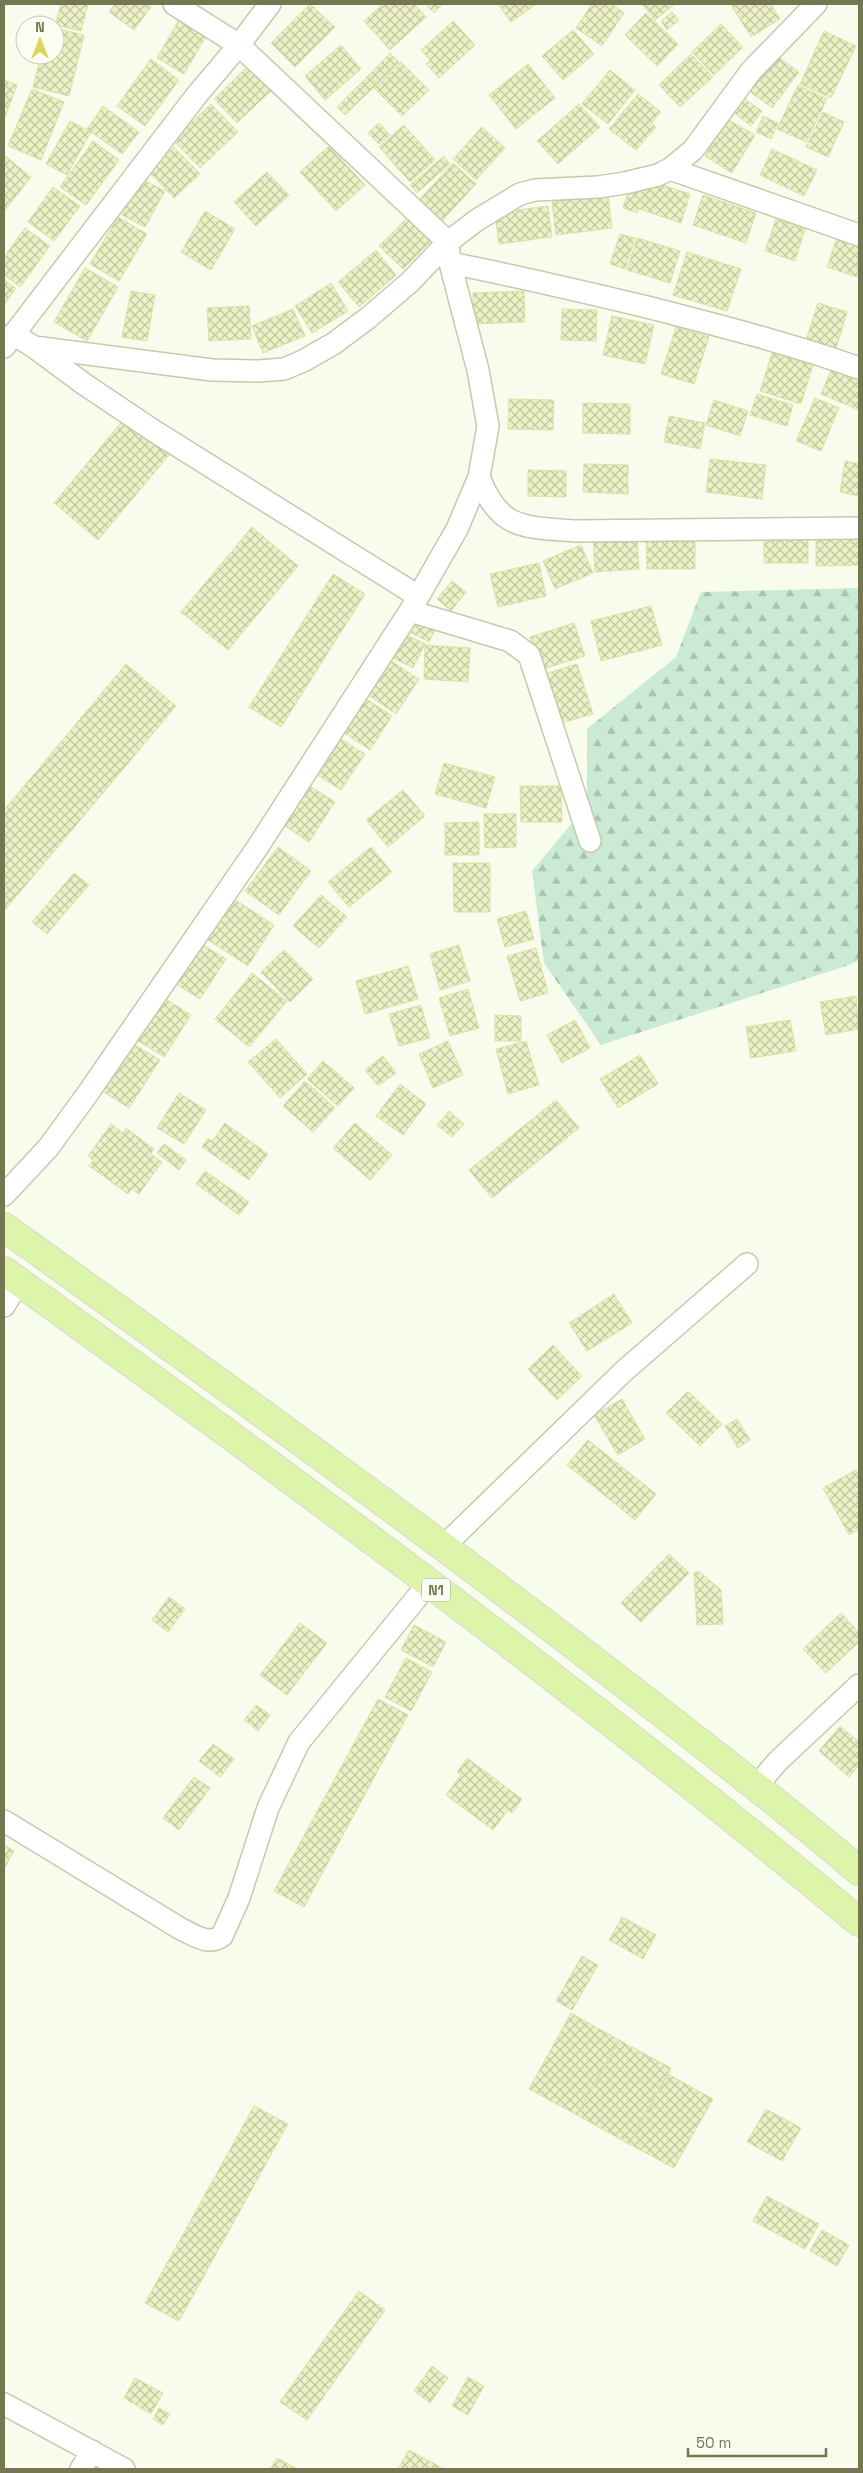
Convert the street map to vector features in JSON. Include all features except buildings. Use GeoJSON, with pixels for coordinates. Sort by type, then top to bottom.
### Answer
{"type":"FeatureCollection","features":[{"type":"Feature","properties":{"kind":"main road","name":"N1"},"geometry":{"type":"LineString","coordinates":[[4,1227],[260,1410],[554,1629],[756,1787],[859,1871]]}},
{"type":"Feature","properties":{"kind":"main road","name":"N1"},"geometry":{"type":"LineString","coordinates":[[12,1276],[428,1584],[662,1762],[859,1922]]}},
{"type":"Feature","properties":{"kind":"street"},"geometry":{"type":"LineString","coordinates":[[4,1195],[48,1148],[138,1023],[297,788],[449,546],[478,477],[487,442],[488,413],[450,263],[448,242],[240,45],[174,4]]}},
{"type":"Feature","properties":{"kind":"street"},"geometry":{"type":"LineString","coordinates":[[270,4],[240,45],[196,96],[8,340],[34,347],[212,370],[259,371],[284,369],[334,344],[410,282],[448,242],[495,209],[526,191],[598,187],[625,183],[658,175],[670,169],[694,150],[751,71],[816,4]]}},
{"type":"Feature","properties":{"kind":"street"},"geometry":{"type":"LineString","coordinates":[[670,169],[859,235]]}},
{"type":"Feature","properties":{"kind":"street"},"geometry":{"type":"LineString","coordinates":[[450,263],[524,277],[736,329],[812,351],[859,368]]}},
{"type":"Feature","properties":{"kind":"street"},"geometry":{"type":"LineString","coordinates":[[34,347],[84,384],[414,603],[510,641],[529,655],[590,841]]}},
{"type":"Feature","properties":{"kind":"street"},"geometry":{"type":"LineString","coordinates":[[478,477],[487,498],[506,519],[523,526],[545,529],[859,528]]}},
{"type":"Feature","properties":{"kind":"street"},"geometry":{"type":"LineString","coordinates":[[443,1547],[624,1372],[747,1264]]}},
{"type":"Feature","properties":{"kind":"street"},"geometry":{"type":"LineString","coordinates":[[4,1306],[12,1276]]}},
{"type":"Feature","properties":{"kind":"street"},"geometry":{"type":"LineString","coordinates":[[4,1821],[181,1929],[207,1942],[218,1939],[222,1936],[239,1898],[268,1808],[299,1742],[428,1584]]}},
{"type":"Feature","properties":{"kind":"street"},"geometry":{"type":"LineString","coordinates":[[756,1787],[777,1762],[859,1684]]}},
{"type":"Feature","properties":{"kind":"street"},"geometry":{"type":"LineString","coordinates":[[4,2404],[124,2469]]}},
{"type":"Feature","properties":{"kind":"street"},"geometry":{"type":"LineString","coordinates":[[82,2469],[92,2451]]}},
{"type":"Feature","properties":{"kind":"green space"},"geometry":{"type":"Polygon","coordinates":[[[859,588],[859,960],[849,965],[601,1045],[544,963],[532,871],[587,805],[587,729],[676,657],[701,592],[859,588]]]}}]}
